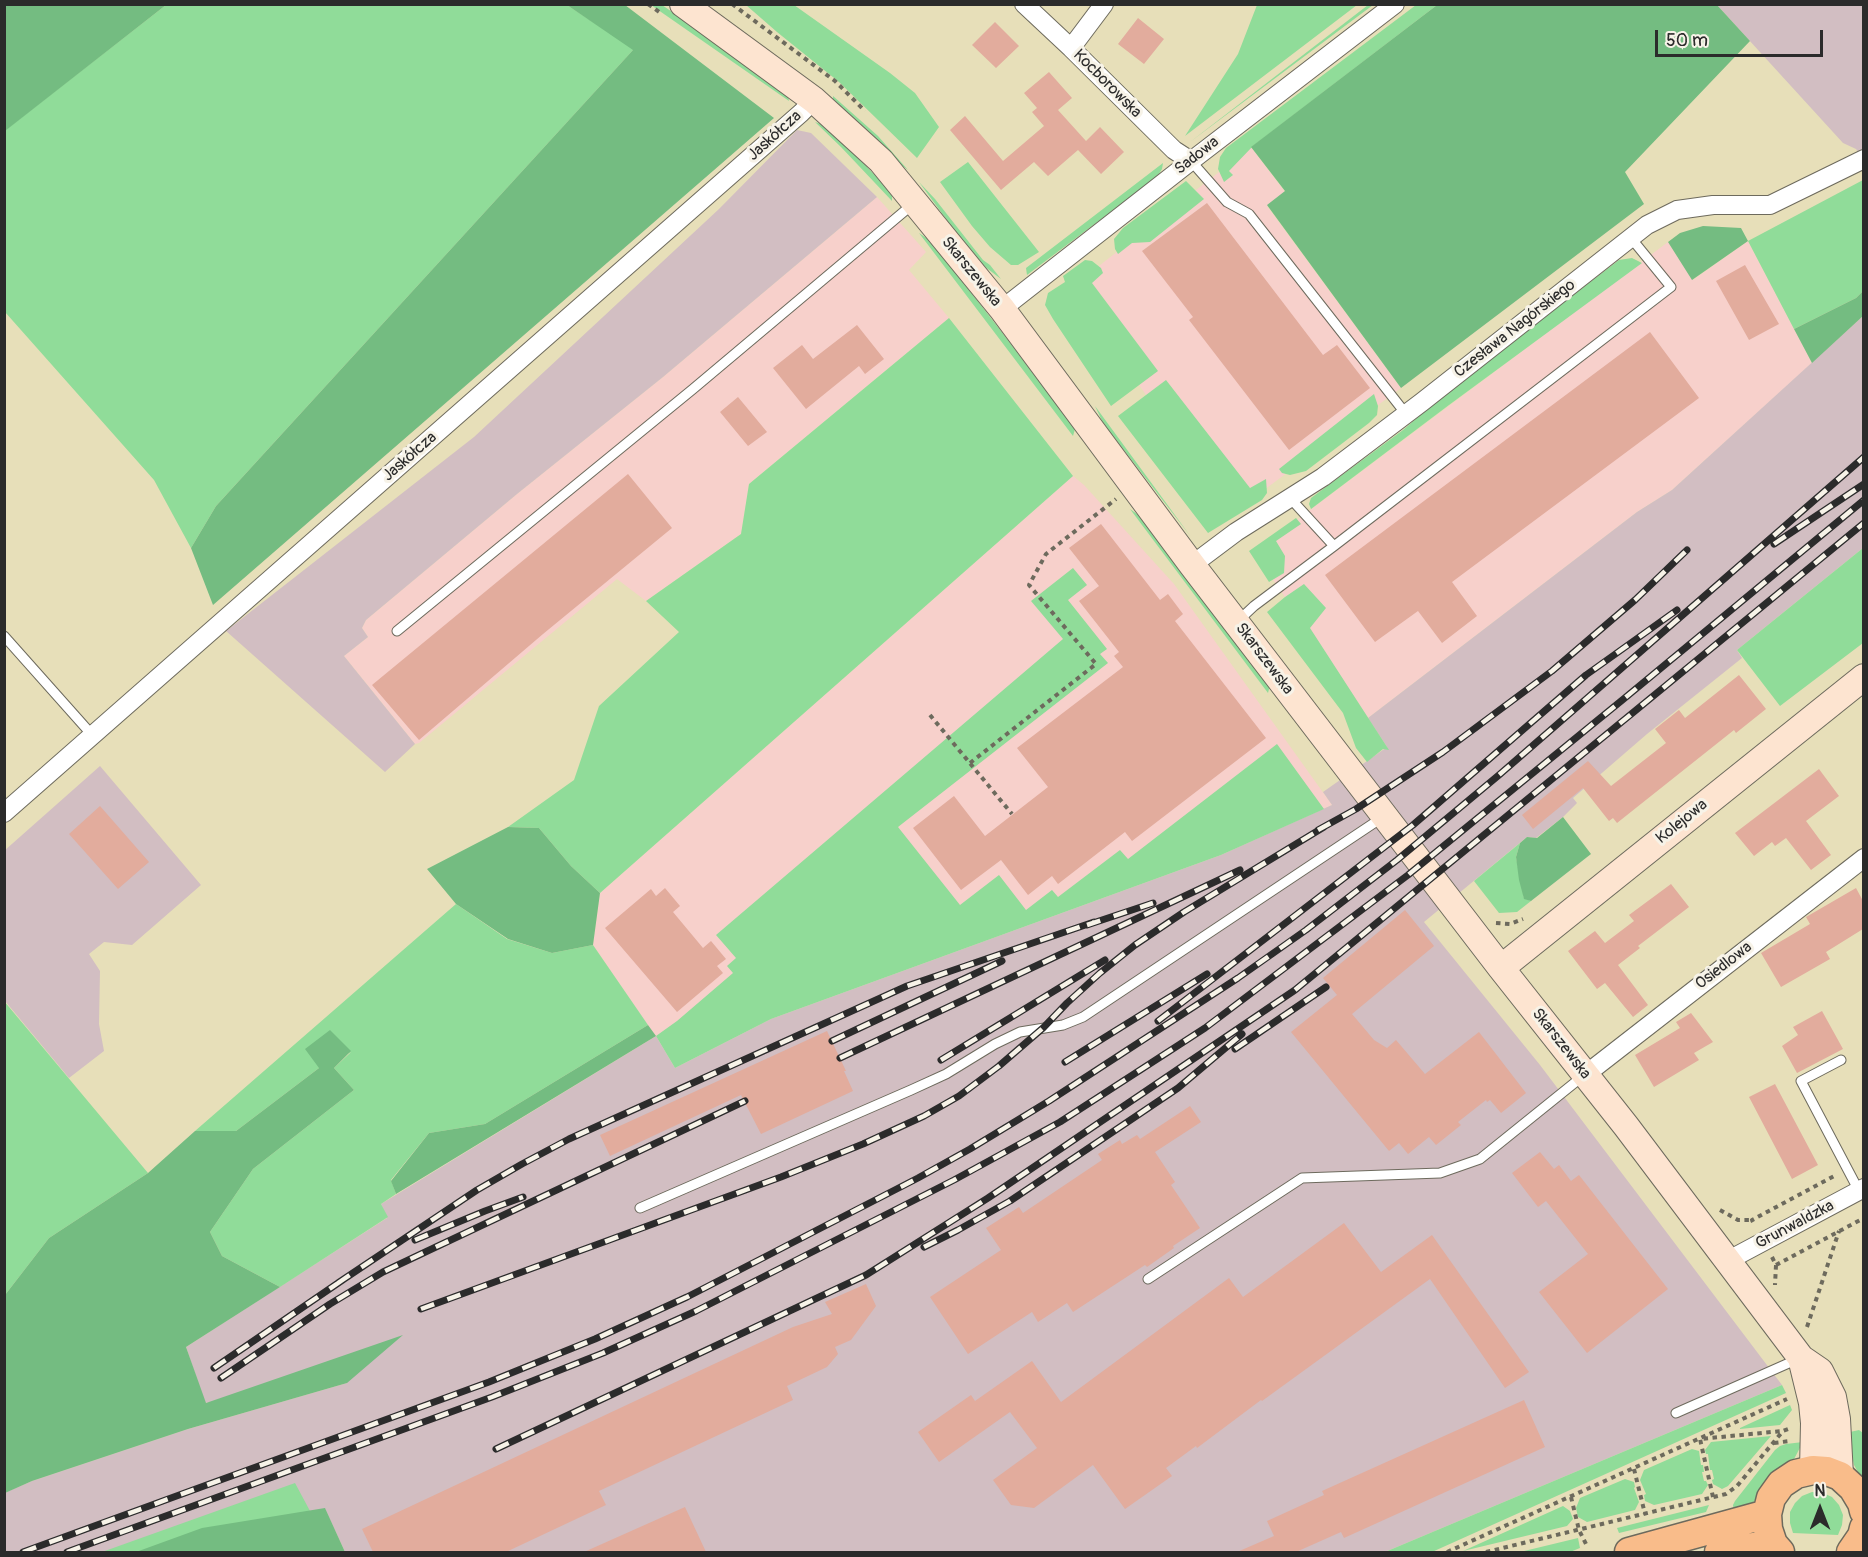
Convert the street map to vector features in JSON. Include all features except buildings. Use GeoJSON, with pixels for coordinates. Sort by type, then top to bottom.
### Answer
{"type":"FeatureCollection","features":[{"type":"Feature","properties":{"kind":"main road","name":"Skarszewska"},"geometry":{"type":"LineString","coordinates":[[675,11],[814,100],[881,161],[1002,309],[1120,491],[1192,565],[1501,968],[1626,1126],[1801,1358],[1820,1371],[1833,1397],[1837,1419],[1826,1473]]}},
{"type":"Feature","properties":{"kind":"main road","name":"Kolejowa"},"geometry":{"type":"LineString","coordinates":[[1501,968],[1863,677]]}},
{"type":"Feature","properties":{"kind":"main road"},"geometry":{"type":"LineString","coordinates":[[1719,1552],[1776,1548],[1768,1529],[1767,1514],[1771,1498],[1781,1484],[1796,1474],[1826,1473],[1853,1488],[1862,1503],[1863,1511]]}},
{"type":"Feature","properties":{"kind":"main road"},"geometry":{"type":"LineString","coordinates":[[1629,1552],[1767,1514]]}},
{"type":"Feature","properties":{"kind":"street","name":"Kocborowska"},"geometry":{"type":"LineString","coordinates":[[1024,4],[1174,150],[1191,161]]}},
{"type":"Feature","properties":{"kind":"street"},"geometry":{"type":"LineString","coordinates":[[1071,48],[1104,4]]}},
{"type":"Feature","properties":{"kind":"street","name":"Sadowa"},"geometry":{"type":"LineString","coordinates":[[1002,309],[1395,4]]}},
{"type":"Feature","properties":{"kind":"street","name":"Jaskółcza"},"geometry":{"type":"LineString","coordinates":[[4,813],[814,100]]}},
{"type":"Feature","properties":{"kind":"street","name":"Czesława Nagórskiego"},"geometry":{"type":"LineString","coordinates":[[1192,565],[1236,532],[1323,477],[1647,225],[1677,210],[1713,206],[1770,206],[1863,159]]}},
{"type":"Feature","properties":{"kind":"street","name":"Osiedlowa"},"geometry":{"type":"LineString","coordinates":[[1585,1075],[1863,858]]}},
{"type":"Feature","properties":{"kind":"street","name":"Grunwaldzka"},"geometry":{"type":"LineString","coordinates":[[1727,1261],[1861,1190]]}},
{"type":"Feature","properties":{"kind":"lane"},"geometry":{"type":"LineString","coordinates":[[1191,161],[1227,202],[1249,214],[1406,414]]}},
{"type":"Feature","properties":{"kind":"lane"},"geometry":{"type":"LineString","coordinates":[[397,631],[693,389],[915,202]]}},
{"type":"Feature","properties":{"kind":"lane"},"geometry":{"type":"LineString","coordinates":[[1236,622],[1671,287],[1631,238]]}},
{"type":"Feature","properties":{"kind":"lane"},"geometry":{"type":"LineString","coordinates":[[1290,498],[1334,546]]}},
{"type":"Feature","properties":{"kind":"lane"},"geometry":{"type":"LineString","coordinates":[[4,636],[93,736]]}},
{"type":"Feature","properties":{"kind":"lane"},"geometry":{"type":"LineString","coordinates":[[640,1208],[946,1074],[995,1044],[1020,1032],[1063,1025],[1083,1017],[1385,816]]}},
{"type":"Feature","properties":{"kind":"lane"},"geometry":{"type":"LineString","coordinates":[[1842,1060],[1802,1081],[1861,1190]]}},
{"type":"Feature","properties":{"kind":"lane"},"geometry":{"type":"LineString","coordinates":[[1148,1279],[1302,1178],[1440,1173],[1480,1159],[1585,1075]]}},
{"type":"Feature","properties":{"kind":"lane"},"geometry":{"type":"LineString","coordinates":[[1676,1413],[1801,1358]]}},
{"type":"Feature","properties":{"kind":"path"},"geometry":{"type":"LineString","coordinates":[[648,4],[675,11]]}},
{"type":"Feature","properties":{"kind":"path"},"geometry":{"type":"LineString","coordinates":[[1120,491],[1123,508]]}},
{"type":"Feature","properties":{"kind":"path"},"geometry":{"type":"LineString","coordinates":[[970,763],[1096,663],[1029,585],[1046,554],[1120,491]]}},
{"type":"Feature","properties":{"kind":"path"},"geometry":{"type":"LineString","coordinates":[[930,715],[1012,814]]}},
{"type":"Feature","properties":{"kind":"path"},"geometry":{"type":"LineString","coordinates":[[1776,1265],[1863,1218]]}},
{"type":"Feature","properties":{"kind":"path"},"geometry":{"type":"LineString","coordinates":[[1807,1328],[1839,1231]]}},
{"type":"Feature","properties":{"kind":"path"},"geometry":{"type":"LineString","coordinates":[[1447,1552],[1793,1396]]}},
{"type":"Feature","properties":{"kind":"path"},"geometry":{"type":"LineString","coordinates":[[1700,1439],[1783,1431],[1800,1424]]}},
{"type":"Feature","properties":{"kind":"path"},"geometry":{"type":"LineString","coordinates":[[1486,1552],[1726,1494],[1737,1486],[1783,1431]]}},
{"type":"Feature","properties":{"kind":"path"},"geometry":{"type":"LineString","coordinates":[[1700,1439],[1713,1497]]}},
{"type":"Feature","properties":{"kind":"path"},"geometry":{"type":"LineString","coordinates":[[1634,1468],[1645,1514]]}},
{"type":"Feature","properties":{"kind":"path"},"geometry":{"type":"LineString","coordinates":[[1570,1497],[1579,1530],[1586,1544]]}},
{"type":"Feature","properties":{"kind":"shaded area"},"geometry":{"type":"Polygon","coordinates":[[[1717,5],[1863,5],[1863,158],[1856,149],[1843,143],[1717,5]]]}},
{"type":"Feature","properties":{"kind":"shaded area"},"geometry":{"type":"Polygon","coordinates":[[[797,130],[811,133],[877,197],[663,377],[517,494],[366,620],[362,628],[368,637],[344,656],[415,744],[385,772],[226,631],[474,437],[719,209],[797,130]]]}},
{"type":"Feature","properties":{"kind":"shaded area"},"geometry":{"type":"Polygon","coordinates":[[[1251,147],[1285,192],[1267,206],[1401,388],[1229,516],[1072,287],[1251,147]]]}},
{"type":"Feature","properties":{"kind":"shaded area"},"geometry":{"type":"Polygon","coordinates":[[[877,197],[926,252],[909,270],[949,318],[749,484],[741,534],[646,601],[617,579],[415,744],[344,656],[368,637],[362,628],[366,620],[517,494],[663,377],[877,197]]]}},
{"type":"Feature","properties":{"kind":"shaded area"},"geometry":{"type":"Polygon","coordinates":[[[1748,241],[1812,363],[1672,490],[1637,512],[1368,718],[1254,552],[1668,242],[1693,280],[1748,241]]]}},
{"type":"Feature","properties":{"kind":"shaded area"},"geometry":{"type":"Polygon","coordinates":[[[1863,316],[1863,548],[1737,650],[1742,658],[1647,734],[1573,798],[1577,803],[1563,817],[1536,838],[1527,837],[1424,922],[1540,1065],[1782,1385],[1385,1552],[345,1552],[325,1509],[136,1552],[5,1552],[4,1493],[32,1481],[188,1429],[347,1383],[205,1403],[186,1347],[387,1218],[381,1204],[656,1036],[675,1068],[771,1019],[1221,855],[1332,805],[1323,792],[1387,747],[1368,718],[1637,512],[1672,490],[1863,316]]]}},
{"type":"Feature","properties":{"kind":"shaded area"},"geometry":{"type":"Polygon","coordinates":[[[1073,476],[1084,485],[1174,584],[1332,805],[1221,855],[771,1019],[675,1068],[593,945],[600,893],[1073,476]]]}},
{"type":"Feature","properties":{"kind":"shaded area"},"geometry":{"type":"Polygon","coordinates":[[[100,766],[201,885],[132,945],[104,942],[89,954],[100,971],[99,1024],[104,1051],[69,1078],[5,1001],[4,851],[100,766]]]}},
{"type":"Feature","properties":{"kind":"green space"},"geometry":{"type":"Polygon","coordinates":[[[5,4],[166,4],[166,5],[5,131],[5,4]]]}},
{"type":"Feature","properties":{"kind":"green space"},"geometry":{"type":"Polygon","coordinates":[[[166,5],[567,5],[634,49],[216,506],[191,548],[154,480],[5,312],[4,131],[166,5]]]}},
{"type":"Feature","properties":{"kind":"green space"},"geometry":{"type":"Polygon","coordinates":[[[567,5],[625,5],[774,118],[213,605],[191,548],[216,506],[633,50],[567,5]]]}},
{"type":"Feature","properties":{"kind":"green space"},"geometry":{"type":"Polygon","coordinates":[[[651,5],[662,5],[713,40],[788,96],[789,101],[651,5]]]}},
{"type":"Feature","properties":{"kind":"green space"},"geometry":{"type":"Polygon","coordinates":[[[746,5],[794,5],[915,93],[939,127],[917,158],[839,82],[746,5]]]}},
{"type":"Feature","properties":{"kind":"green space"},"geometry":{"type":"Polygon","coordinates":[[[1257,5],[1357,5],[1185,136],[1238,54],[1257,5]]]}},
{"type":"Feature","properties":{"kind":"green space"},"geometry":{"type":"Polygon","coordinates":[[[1368,5],[1373,5],[1190,142],[1368,5]]]}},
{"type":"Feature","properties":{"kind":"green space"},"geometry":{"type":"Polygon","coordinates":[[[1416,5],[1437,5],[1253,146],[1229,171],[1233,175],[1224,182],[1218,169],[1220,157],[1226,148],[1416,5]]]}},
{"type":"Feature","properties":{"kind":"green space"},"geometry":{"type":"Polygon","coordinates":[[[1437,5],[1717,5],[1750,41],[1625,172],[1644,204],[1401,388],[1267,205],[1285,191],[1251,147],[1437,5]]]}},
{"type":"Feature","properties":{"kind":"green space"},"geometry":{"type":"Polygon","coordinates":[[[833,96],[878,136],[908,170],[833,99],[833,96]]]}},
{"type":"Feature","properties":{"kind":"green space"},"geometry":{"type":"Polygon","coordinates":[[[815,122],[826,126],[866,166],[892,193],[892,201],[841,147],[815,122]]]}},
{"type":"Feature","properties":{"kind":"green space"},"geometry":{"type":"Polygon","coordinates":[[[968,162],[1039,252],[1018,265],[1011,265],[990,247],[972,226],[940,182],[968,162]]]}},
{"type":"Feature","properties":{"kind":"green space"},"geometry":{"type":"Polygon","coordinates":[[[1163,163],[1157,177],[1027,275],[1026,268],[1163,163]]]}},
{"type":"Feature","properties":{"kind":"green space"},"geometry":{"type":"Polygon","coordinates":[[[1863,180],[1863,291],[1856,298],[1794,329],[1748,241],[1863,180]]]}},
{"type":"Feature","properties":{"kind":"green space"},"geometry":{"type":"Polygon","coordinates":[[[1186,181],[1204,199],[1150,242],[1132,243],[1118,254],[1114,239],[1123,228],[1186,181]]]}},
{"type":"Feature","properties":{"kind":"green space"},"geometry":{"type":"Polygon","coordinates":[[[919,182],[983,260],[1001,279],[976,260],[919,182]]]}},
{"type":"Feature","properties":{"kind":"green space"},"geometry":{"type":"Polygon","coordinates":[[[1703,226],[1741,228],[1748,241],[1692,280],[1668,242],[1680,233],[1703,226]]]}},
{"type":"Feature","properties":{"kind":"green space"},"geometry":{"type":"Polygon","coordinates":[[[919,233],[931,241],[1001,331],[1075,429],[1073,436],[919,233]]]}},
{"type":"Feature","properties":{"kind":"green space"},"geometry":{"type":"Polygon","coordinates":[[[1632,258],[1642,263],[1311,509],[1309,504],[1311,498],[1403,430],[1454,386],[1619,260],[1632,258]]]}},
{"type":"Feature","properties":{"kind":"green space"},"geometry":{"type":"Polygon","coordinates":[[[1085,260],[1092,261],[1101,268],[1103,273],[1092,283],[1158,371],[1111,406],[1045,305],[1048,293],[1065,282],[1063,276],[1085,260]]]}},
{"type":"Feature","properties":{"kind":"green space"},"geometry":{"type":"Polygon","coordinates":[[[1863,291],[1863,316],[1812,363],[1794,329],[1856,298],[1863,291]]]}},
{"type":"Feature","properties":{"kind":"green space"},"geometry":{"type":"Polygon","coordinates":[[[949,318],[1073,476],[600,893],[571,866],[539,828],[508,827],[574,780],[599,706],[679,632],[646,601],[741,534],[749,484],[949,318]]]}},
{"type":"Feature","properties":{"kind":"green space"},"geometry":{"type":"Polygon","coordinates":[[[1166,380],[1250,488],[1266,479],[1267,493],[1262,500],[1208,533],[1118,416],[1166,380]]]}},
{"type":"Feature","properties":{"kind":"green space"},"geometry":{"type":"Polygon","coordinates":[[[1374,394],[1378,406],[1377,415],[1369,423],[1306,471],[1290,475],[1282,473],[1279,469],[1374,394]]]}},
{"type":"Feature","properties":{"kind":"green space"},"geometry":{"type":"Polygon","coordinates":[[[1095,406],[1191,537],[1103,423],[1095,406]]]}},
{"type":"Feature","properties":{"kind":"green space"},"geometry":{"type":"Polygon","coordinates":[[[1130,509],[1144,519],[1270,685],[1268,693],[1130,509]]]}},
{"type":"Feature","properties":{"kind":"green space"},"geometry":{"type":"Polygon","coordinates":[[[1296,518],[1301,524],[1276,541],[1285,556],[1284,573],[1269,582],[1249,551],[1296,518]]]}},
{"type":"Feature","properties":{"kind":"green space"},"geometry":{"type":"Polygon","coordinates":[[[1863,548],[1863,643],[1780,706],[1737,650],[1863,548]]]}},
{"type":"Feature","properties":{"kind":"green space"},"geometry":{"type":"Polygon","coordinates":[[[1073,568],[1087,585],[1068,600],[1107,649],[1100,654],[1108,663],[898,827],[960,905],[999,875],[1026,910],[1052,890],[1058,897],[1120,850],[1128,859],[1277,744],[1324,809],[1221,855],[771,1019],[675,1068],[656,1036],[733,973],[727,966],[736,958],[716,935],[1063,639],[1031,601],[1073,568]]]}},
{"type":"Feature","properties":{"kind":"green space"},"geometry":{"type":"Polygon","coordinates":[[[1304,584],[1326,608],[1310,628],[1389,750],[1383,749],[1367,762],[1356,748],[1343,713],[1267,612],[1304,584]]]}},
{"type":"Feature","properties":{"kind":"green space"},"geometry":{"type":"Polygon","coordinates":[[[1563,817],[1591,854],[1531,901],[1524,899],[1516,857],[1520,843],[1527,837],[1537,838],[1563,817]]]}},
{"type":"Feature","properties":{"kind":"green space"},"geometry":{"type":"Polygon","coordinates":[[[508,827],[539,828],[571,866],[600,893],[593,945],[552,953],[508,939],[456,904],[427,869],[508,827]]]}},
{"type":"Feature","properties":{"kind":"green space"},"geometry":{"type":"Polygon","coordinates":[[[1520,843],[1516,857],[1524,898],[1531,901],[1517,912],[1499,913],[1474,881],[1520,843]]]}},
{"type":"Feature","properties":{"kind":"green space"},"geometry":{"type":"Polygon","coordinates":[[[456,904],[507,939],[552,953],[593,945],[648,1025],[485,1124],[429,1133],[391,1180],[396,1194],[381,1204],[388,1217],[280,1287],[222,1256],[210,1232],[253,1169],[354,1090],[334,1068],[351,1052],[319,1068],[236,1131],[195,1131],[456,904]]]}},
{"type":"Feature","properties":{"kind":"green space"},"geometry":{"type":"Polygon","coordinates":[[[4,1001],[148,1173],[49,1238],[5,1295],[4,1001]]]}},
{"type":"Feature","properties":{"kind":"green space"},"geometry":{"type":"Polygon","coordinates":[[[648,1025],[656,1036],[396,1194],[391,1181],[429,1133],[485,1124],[648,1025]]]}},
{"type":"Feature","properties":{"kind":"green space"},"geometry":{"type":"Polygon","coordinates":[[[330,1030],[351,1051],[334,1068],[354,1090],[253,1169],[210,1232],[222,1256],[280,1287],[186,1347],[206,1403],[403,1335],[347,1383],[188,1429],[32,1481],[5,1493],[5,1295],[49,1238],[148,1173],[195,1131],[236,1131],[319,1068],[305,1049],[330,1030]]]}},
{"type":"Feature","properties":{"kind":"green space"},"geometry":{"type":"Polygon","coordinates":[[[1782,1385],[1786,1393],[1432,1552],[1385,1552],[1782,1385]]]}},
{"type":"Feature","properties":{"kind":"green space"},"geometry":{"type":"Polygon","coordinates":[[[1790,1405],[1792,1410],[1780,1425],[1740,1429],[1740,1428],[1790,1405]]]}},
{"type":"Feature","properties":{"kind":"green space"},"geometry":{"type":"Polygon","coordinates":[[[1859,1430],[1863,1433],[1863,1481],[1854,1465],[1850,1432],[1859,1430]]]}},
{"type":"Feature","properties":{"kind":"green space"},"geometry":{"type":"Polygon","coordinates":[[[1771,1436],[1728,1486],[1722,1489],[1713,1484],[1712,1470],[1710,1470],[1708,1454],[1705,1450],[1711,1442],[1771,1436]]]}},
{"type":"Feature","properties":{"kind":"green space"},"geometry":{"type":"Polygon","coordinates":[[[1803,1442],[1793,1461],[1748,1508],[1734,1514],[1735,1501],[1775,1450],[1786,1444],[1803,1442]]]}},
{"type":"Feature","properties":{"kind":"green space"},"geometry":{"type":"Polygon","coordinates":[[[1692,1449],[1699,1451],[1704,1481],[1708,1485],[1702,1494],[1654,1505],[1645,1501],[1644,1495],[1646,1494],[1640,1480],[1644,1470],[1692,1449]]]}},
{"type":"Feature","properties":{"kind":"green space"},"geometry":{"type":"Polygon","coordinates":[[[1625,1479],[1634,1482],[1639,1502],[1635,1510],[1587,1522],[1578,1517],[1576,1508],[1580,1498],[1625,1479]]]}},
{"type":"Feature","properties":{"kind":"green space"},"geometry":{"type":"Polygon","coordinates":[[[295,1483],[332,1552],[102,1552],[295,1483]]]}},
{"type":"Feature","properties":{"kind":"green space"},"geometry":{"type":"Polygon","coordinates":[[[1812,1492],[1832,1497],[1839,1505],[1843,1515],[1838,1535],[1793,1533],[1790,1512],[1802,1496],[1812,1492]]]}},
{"type":"Feature","properties":{"kind":"green space"},"geometry":{"type":"Polygon","coordinates":[[[1709,1505],[1706,1512],[1619,1533],[1617,1528],[1709,1505]]]}},
{"type":"Feature","properties":{"kind":"green space"},"geometry":{"type":"Polygon","coordinates":[[[1563,1506],[1570,1511],[1573,1519],[1567,1526],[1463,1551],[1563,1506]]]}},
{"type":"Feature","properties":{"kind":"green space"},"geometry":{"type":"Polygon","coordinates":[[[325,1508],[345,1552],[136,1552],[202,1528],[325,1508]]]}},
{"type":"Feature","properties":{"kind":"green space"},"geometry":{"type":"Polygon","coordinates":[[[1578,1538],[1580,1548],[1570,1552],[1520,1552],[1578,1538]]]}},
{"type":"Feature","properties":{"kind":"railway"},"geometry":{"type":"LineString","coordinates":[[23,1552],[489,1382],[595,1339],[687,1297],[970,1149],[1049,1101],[1238,978],[1306,930],[1397,860],[1499,775],[1864,457]]}},
{"type":"Feature","properties":{"kind":"railway"},"geometry":{"type":"LineString","coordinates":[[1774,544],[1864,484]]}},
{"type":"Feature","properties":{"kind":"railway"},"geometry":{"type":"LineString","coordinates":[[67,1552],[492,1397],[603,1353],[696,1311],[954,1180],[1060,1122],[1205,1028],[1408,875],[1864,500]]}},
{"type":"Feature","properties":{"kind":"railway"},"geometry":{"type":"LineString","coordinates":[[496,1449],[866,1275],[988,1198],[1295,990],[1864,523]]}},
{"type":"Feature","properties":{"kind":"railway"},"geometry":{"type":"LineString","coordinates":[[1318,830],[1356,809],[1443,752],[1552,671],[1635,600],[1687,550]]}},
{"type":"Feature","properties":{"kind":"railway"},"geometry":{"type":"LineString","coordinates":[[1158,1021],[1413,825],[1586,675],[1677,610]]}},
{"type":"Feature","properties":{"kind":"railway"},"geometry":{"type":"LineString","coordinates":[[421,1309],[781,1177],[863,1144],[924,1116],[959,1096],[999,1066],[1043,1028],[1100,973],[1135,945],[1184,912],[1324,827]]}},
{"type":"Feature","properties":{"kind":"railway"},"geometry":{"type":"LineString","coordinates":[[840,1058],[1240,870]]}},
{"type":"Feature","properties":{"kind":"railway"},"geometry":{"type":"LineString","coordinates":[[1087,925],[1153,903]]}},
{"type":"Feature","properties":{"kind":"railway"},"geometry":{"type":"LineString","coordinates":[[338,1283],[477,1190],[569,1139],[907,986],[1094,922]]}},
{"type":"Feature","properties":{"kind":"railway"},"geometry":{"type":"LineString","coordinates":[[941,1060],[1105,960]]}},
{"type":"Feature","properties":{"kind":"railway"},"geometry":{"type":"LineString","coordinates":[[832,1041],[1002,961]]}},
{"type":"Feature","properties":{"kind":"railway"},"geometry":{"type":"LineString","coordinates":[[1065,1062],[1207,974]]}},
{"type":"Feature","properties":{"kind":"railway"},"geometry":{"type":"LineString","coordinates":[[1235,1049],[1326,987]]}},
{"type":"Feature","properties":{"kind":"railway"},"geometry":{"type":"LineString","coordinates":[[924,1247],[1010,1201],[1178,1088],[1242,1034]]}},
{"type":"Feature","properties":{"kind":"railway"},"geometry":{"type":"LineString","coordinates":[[221,1378],[330,1304],[383,1272],[745,1101]]}},
{"type":"Feature","properties":{"kind":"railway"},"geometry":{"type":"LineString","coordinates":[[415,1240],[523,1197]]}},
{"type":"Feature","properties":{"kind":"railway"},"geometry":{"type":"LineString","coordinates":[[214,1368],[344,1279]]}}]}
